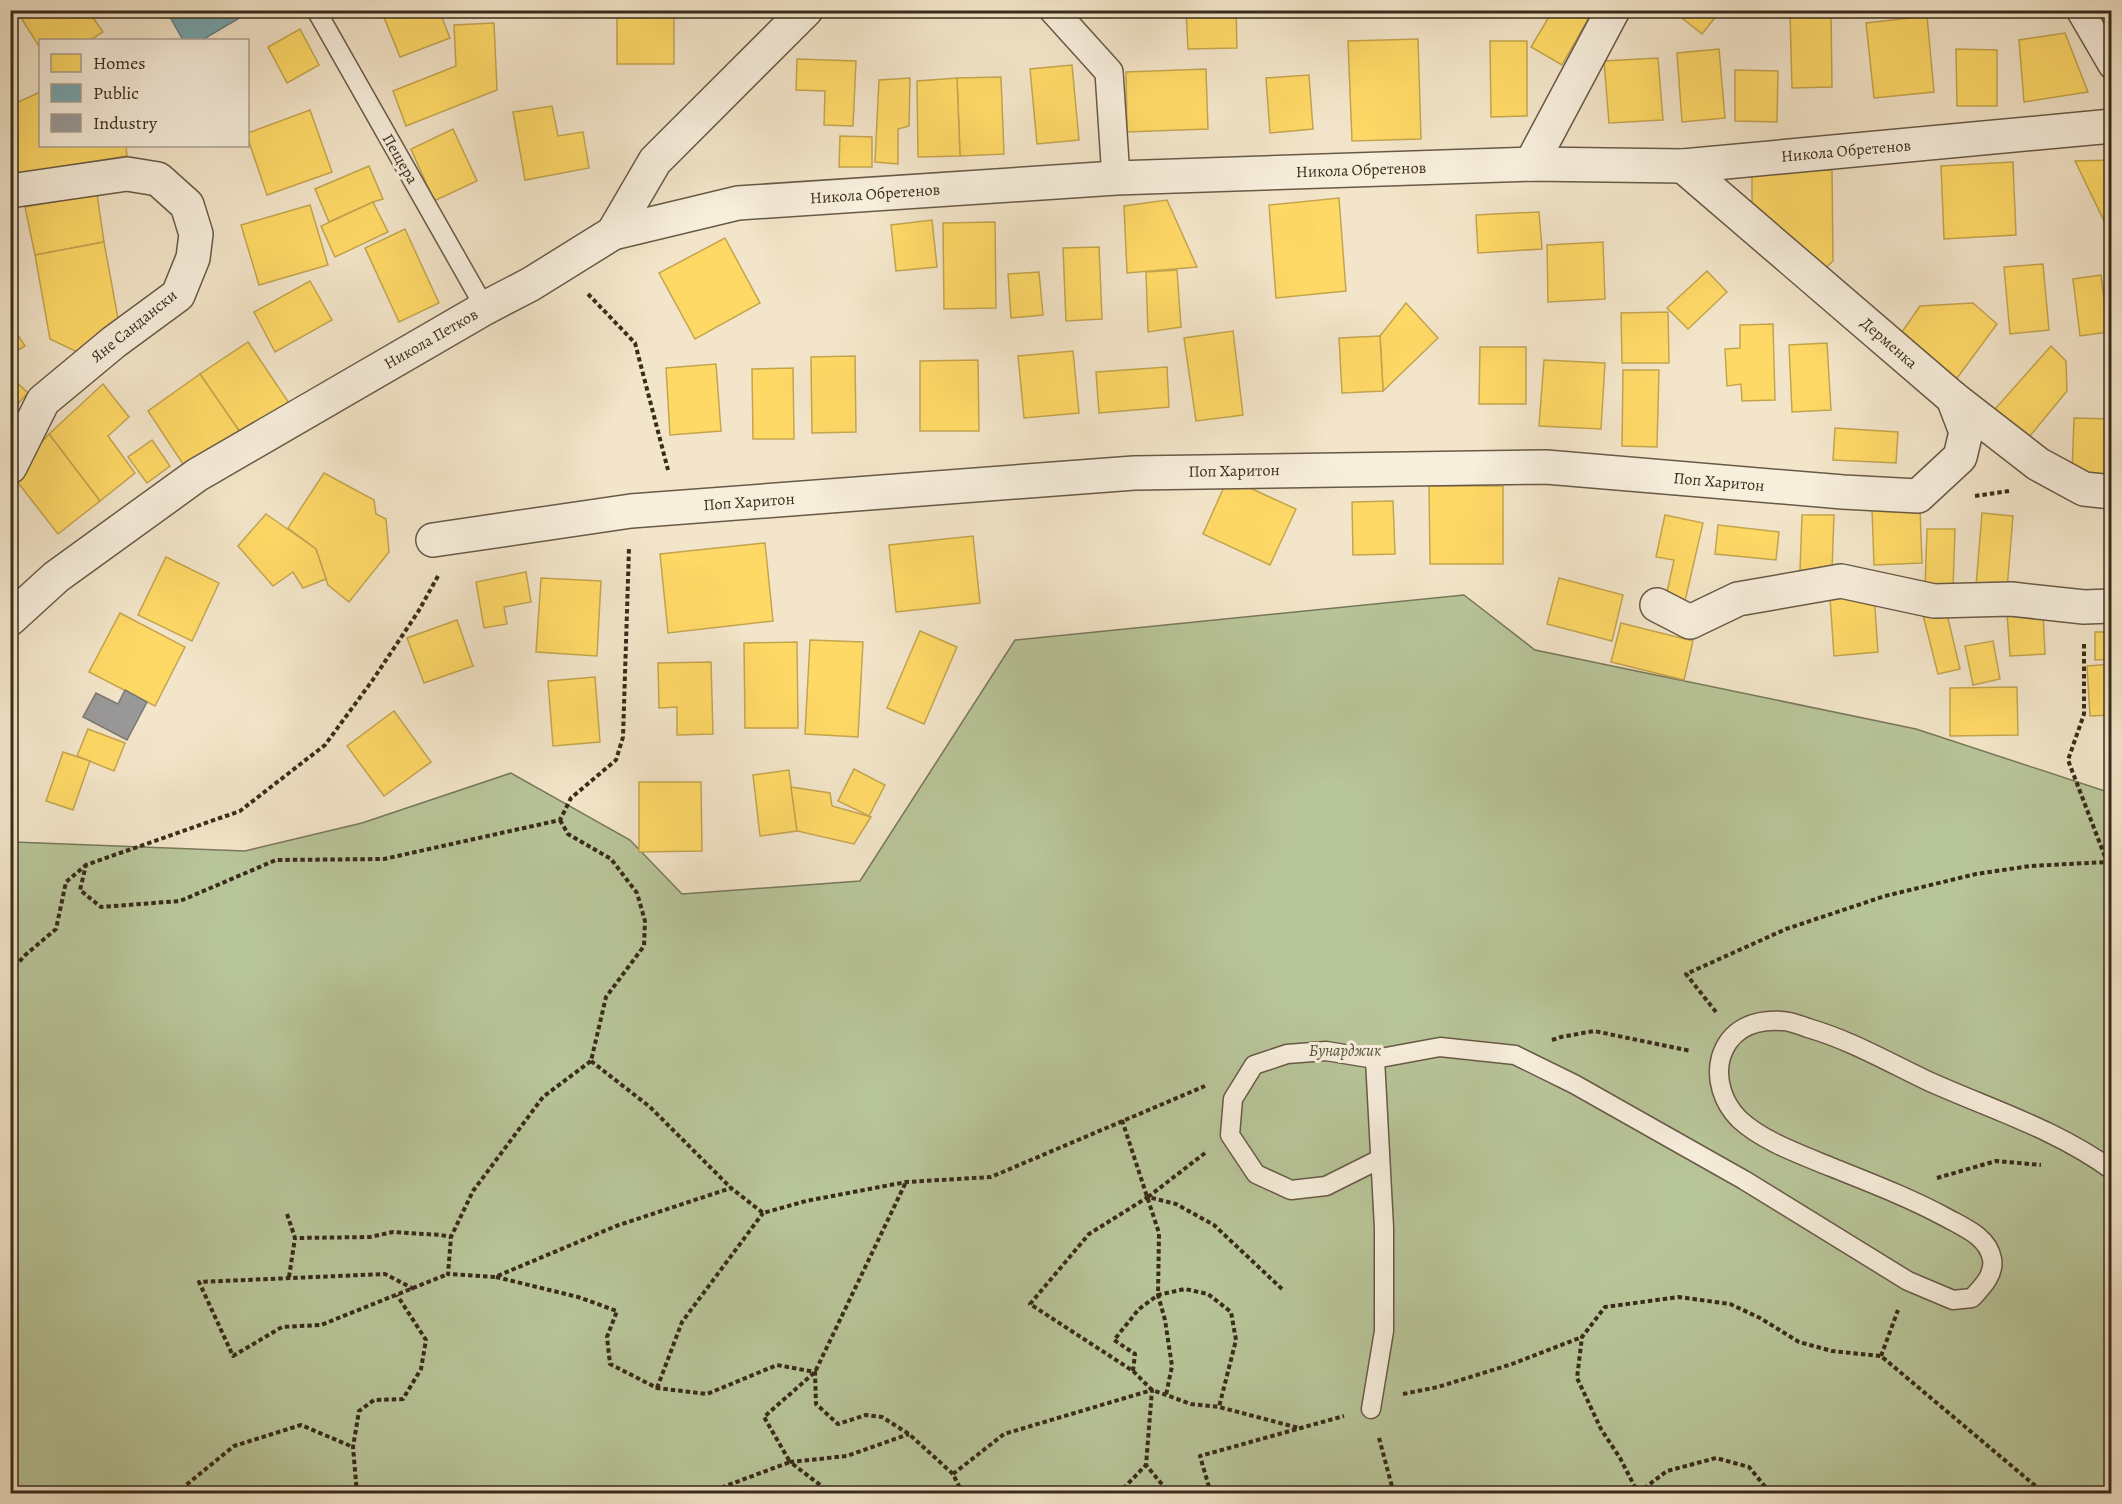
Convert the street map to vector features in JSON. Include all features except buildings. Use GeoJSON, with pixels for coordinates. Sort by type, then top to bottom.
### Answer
{"type":"FeatureCollection","features":[{"type":"Feature","properties":{"kind":"street","name":"Никола Петков"},"geometry":{"type":"LineString","coordinates":[[10,619],[56,577],[196,475],[484,308],[531,284],[613,232],[655,161],[806,10]]}},
{"type":"Feature","properties":{"kind":"street"},"geometry":{"type":"LineString","coordinates":[[1053,10],[1108,72],[1116,178]]}},
{"type":"Feature","properties":{"kind":"street"},"geometry":{"type":"LineString","coordinates":[[1531,164],[1613,10]]}},
{"type":"Feature","properties":{"kind":"street"},"geometry":{"type":"LineString","coordinates":[[2080,10],[2112,64]]}},
{"type":"Feature","properties":{"kind":"street","name":"Никола Обретенов"},"geometry":{"type":"LineString","coordinates":[[613,232],[738,203],[1116,178],[1531,164],[1683,166],[2112,126]]}},
{"type":"Feature","properties":{"kind":"street","name":"Дерменка"},"geometry":{"type":"LineString","coordinates":[[1683,166],[1953,398],[2038,464],[2085,489],[2112,492]]}},
{"type":"Feature","properties":{"kind":"street","name":"Яне Сандански"},"geometry":{"type":"LineString","coordinates":[[10,191],[127,174],[158,179],[187,205],[196,234],[194,258],[178,295],[114,342],[43,401],[10,467]]}},
{"type":"Feature","properties":{"kind":"street","name":"Поп Харитон"},"geometry":{"type":"LineString","coordinates":[[441,539],[631,511],[1134,473],[1546,467],[1843,492],[1918,496],[1960,457],[1966,432],[1953,398]]}},
{"type":"Feature","properties":{"kind":"street"},"geometry":{"type":"LineString","coordinates":[[1657,605],[1690,622],[1738,599],[1841,581],[1934,601],[2011,599],[2098,607]]}},
{"type":"Feature","properties":{"kind":"lane","name":"Пещера"},"geometry":{"type":"LineString","coordinates":[[316,10],[484,308]]}},
{"type":"Feature","properties":{"kind":"lane"},"geometry":{"type":"LineString","coordinates":[[1380,1159],[1326,1186],[1291,1190],[1256,1174],[1230,1135],[1233,1098],[1254,1065],[1287,1054],[1326,1051],[1375,1059],[1440,1047],[1515,1055],[1574,1084],[1744,1180],[1908,1281],[1953,1300],[1972,1298],[1987,1282],[1993,1262],[1986,1244],[1967,1229],[1915,1201],[1779,1146],[1740,1120],[1727,1104],[1720,1088],[1721,1057],[1733,1034],[1756,1022],[1783,1021],[1834,1036],[1930,1082],[2031,1123],[2096,1158],[2112,1170]]}},
{"type":"Feature","properties":{"kind":"lane"},"geometry":{"type":"LineString","coordinates":[[1372,1404],[1384,1331],[1384,1228],[1375,1059]]}},
{"type":"Feature","properties":{"kind":"path"},"geometry":{"type":"LineString","coordinates":[[531,284],[590,294],[635,343],[678,507]]}},
{"type":"Feature","properties":{"kind":"path"},"geometry":{"type":"LineString","coordinates":[[560,820],[571,798],[616,760],[623,737],[631,511]]}},
{"type":"Feature","properties":{"kind":"path"},"geometry":{"type":"LineString","coordinates":[[10,973],[24,956],[56,929],[66,882],[86,865],[240,811],[324,746],[372,681],[418,612],[447,561],[441,539]]}},
{"type":"Feature","properties":{"kind":"path"},"geometry":{"type":"LineString","coordinates":[[2098,607],[2084,714],[2068,760],[2107,862],[2112,867]]}},
{"type":"Feature","properties":{"kind":"path"},"geometry":{"type":"LineString","coordinates":[[86,865],[80,890],[101,907],[180,901],[276,860],[384,859],[560,820]]}},
{"type":"Feature","properties":{"kind":"path"},"geometry":{"type":"LineString","coordinates":[[448,1274],[451,1237],[473,1191],[543,1097],[591,1061],[606,997],[644,946],[645,921],[637,893],[611,859],[568,834],[560,820]]}},
{"type":"Feature","properties":{"kind":"path"},"geometry":{"type":"LineString","coordinates":[[2107,862],[2112,838]]}},
{"type":"Feature","properties":{"kind":"path"},"geometry":{"type":"LineString","coordinates":[[1733,1034],[1686,974],[1786,929],[1885,896],[1987,872],[2030,866],[2107,862]]}},
{"type":"Feature","properties":{"kind":"path"},"geometry":{"type":"LineString","coordinates":[[1515,1055],[1561,1036],[1594,1031],[1721,1057]]}},
{"type":"Feature","properties":{"kind":"path"},"geometry":{"type":"LineString","coordinates":[[591,1061],[650,1107],[731,1188],[763,1213]]}},
{"type":"Feature","properties":{"kind":"path"},"geometry":{"type":"LineString","coordinates":[[657,1388],[682,1322],[763,1213],[806,1201],[906,1182],[991,1177],[1254,1065]]}},
{"type":"Feature","properties":{"kind":"path"},"geometry":{"type":"LineString","coordinates":[[1122,1120],[1159,1233],[1158,1295],[1165,1320],[1172,1366],[1166,1395]]}},
{"type":"Feature","properties":{"kind":"path"},"geometry":{"type":"LineString","coordinates":[[1230,1135],[1148,1197],[1089,1234],[1030,1304],[1133,1371],[1152,1390],[1191,1404],[1219,1407],[1299,1428]]}},
{"type":"Feature","properties":{"kind":"path"},"geometry":{"type":"LineString","coordinates":[[1915,1201],[1927,1180],[1996,1161],[2055,1166],[2096,1158]]}},
{"type":"Feature","properties":{"kind":"path"},"geometry":{"type":"LineString","coordinates":[[832,1494],[790,1462],[764,1417],[815,1372],[906,1182]]}},
{"type":"Feature","properties":{"kind":"path"},"geometry":{"type":"LineString","coordinates":[[495,1277],[616,1226],[731,1188]]}},
{"type":"Feature","properties":{"kind":"path"},"geometry":{"type":"LineString","coordinates":[[1148,1197],[1176,1204],[1214,1226],[1282,1289]]}},
{"type":"Feature","properties":{"kind":"path"},"geometry":{"type":"LineString","coordinates":[[287,1214],[295,1238],[289,1277]]}},
{"type":"Feature","properties":{"kind":"path"},"geometry":{"type":"LineString","coordinates":[[295,1238],[370,1237],[393,1232],[441,1234],[451,1237]]}},
{"type":"Feature","properties":{"kind":"path"},"geometry":{"type":"LineString","coordinates":[[414,1288],[385,1274],[199,1282],[232,1356],[282,1327],[321,1325],[397,1295],[414,1288],[448,1274],[495,1277],[578,1297],[617,1311],[607,1337],[610,1364],[657,1388],[707,1394],[777,1365],[815,1372]]}},
{"type":"Feature","properties":{"kind":"path"},"geometry":{"type":"LineString","coordinates":[[1881,1356],[1908,1281]]}},
{"type":"Feature","properties":{"kind":"path"},"geometry":{"type":"LineString","coordinates":[[1133,1371],[1135,1354],[1114,1340],[1138,1309],[1158,1295],[1185,1289],[1208,1294],[1231,1312],[1236,1341],[1219,1407]]}},
{"type":"Feature","properties":{"kind":"path"},"geometry":{"type":"LineString","coordinates":[[357,1494],[353,1447],[359,1411],[374,1401],[403,1399],[421,1369],[426,1340],[397,1295]]}},
{"type":"Feature","properties":{"kind":"path"},"geometry":{"type":"LineString","coordinates":[[1771,1494],[1749,1467],[1716,1458],[1667,1471],[1637,1493],[1620,1458],[1601,1429],[1577,1378],[1582,1337],[1605,1307],[1679,1297],[1730,1304],[1760,1318],[1799,1342],[1832,1351],[1881,1356],[2045,1494]]}},
{"type":"Feature","properties":{"kind":"path"},"geometry":{"type":"LineString","coordinates":[[1211,1494],[1200,1456],[1512,1364],[1582,1337]]}},
{"type":"Feature","properties":{"kind":"path"},"geometry":{"type":"LineString","coordinates":[[815,1372],[816,1404],[838,1424],[866,1415],[882,1417],[909,1434],[953,1474],[963,1494]]}},
{"type":"Feature","properties":{"kind":"path"},"geometry":{"type":"LineString","coordinates":[[1118,1494],[1146,1466],[1152,1390]]}},
{"type":"Feature","properties":{"kind":"path"},"geometry":{"type":"LineString","coordinates":[[953,1474],[1005,1434],[1152,1390]]}},
{"type":"Feature","properties":{"kind":"path"},"geometry":{"type":"LineString","coordinates":[[174,1494],[234,1446],[301,1425],[353,1447]]}},
{"type":"Feature","properties":{"kind":"path"},"geometry":{"type":"LineString","coordinates":[[717,1494],[723,1487],[790,1462],[847,1456],[909,1434]]}},
{"type":"Feature","properties":{"kind":"path"},"geometry":{"type":"LineString","coordinates":[[1379,1437],[1394,1494]]}},
{"type":"Feature","properties":{"kind":"path"},"geometry":{"type":"LineString","coordinates":[[1146,1466],[1170,1494]]}},
{"type":"Feature","properties":{"kind":"green space","name":"Бунарджик"},"geometry":{"type":"Polygon","coordinates":[[[1464,595],[1535,650],[1916,729],[2111,793],[2111,1493],[11,1494],[10,857],[14,842],[245,851],[362,823],[511,773],[630,840],[682,894],[860,881],[1015,640],[1464,595]]]}}]}
